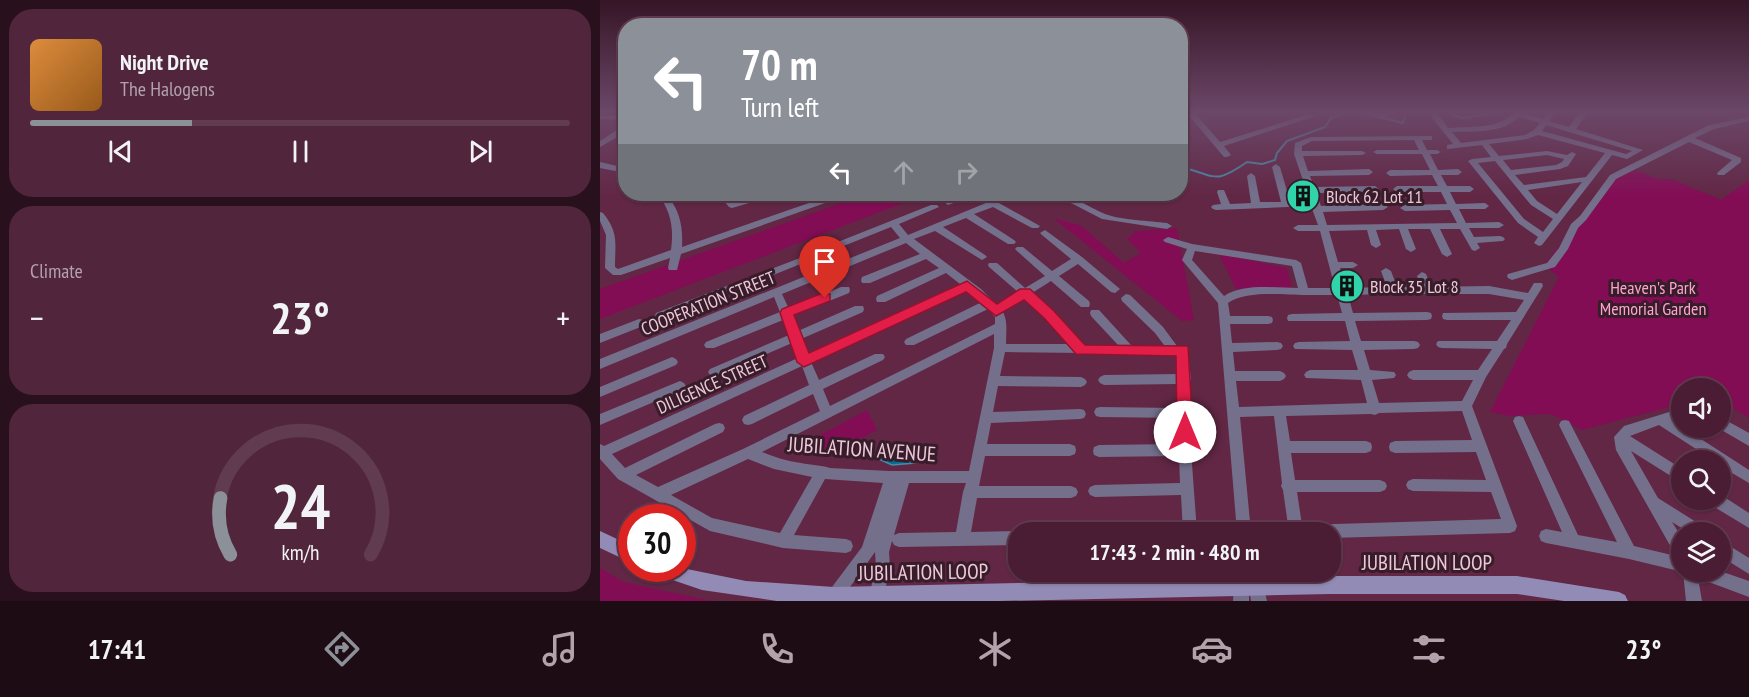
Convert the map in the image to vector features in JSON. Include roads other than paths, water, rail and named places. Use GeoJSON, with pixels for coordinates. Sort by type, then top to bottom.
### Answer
{"type":"FeatureCollection","features":[{"type":"Feature","properties":{"kind":"main road"},"geometry":{"type":"LineString","coordinates":[[600,539],[618,548]]}},
{"type":"Feature","properties":{"kind":"main road","name":"JUBILATION LOOP"},"geometry":{"type":"LineString","coordinates":[[696,581],[771,591],[834,596],[1249,587],[1517,585],[1619,601]]}},
{"type":"Feature","properties":{"kind":"street"},"geometry":{"type":"LineString","coordinates":[[1215,140],[1227,155]]}},
{"type":"Feature","properties":{"kind":"street"},"geometry":{"type":"LineString","coordinates":[[1219,145],[1235,140]]}},
{"type":"Feature","properties":{"kind":"street"},"geometry":{"type":"LineString","coordinates":[[1311,140],[1298,145],[1298,154],[1324,229],[1374,410]]}},
{"type":"Feature","properties":{"kind":"street"},"geometry":{"type":"LineString","coordinates":[[1418,140],[1473,244],[1500,239]]}},
{"type":"Feature","properties":{"kind":"street"},"geometry":{"type":"LineString","coordinates":[[1451,140],[1454,146],[1511,140]]}},
{"type":"Feature","properties":{"kind":"street"},"geometry":{"type":"LineString","coordinates":[[1562,140],[1627,157],[1636,154],[1639,150],[1608,140]]}},
{"type":"Feature","properties":{"kind":"street"},"geometry":{"type":"LineString","coordinates":[[1512,276],[1535,272],[1551,265],[1563,249],[1574,226],[1583,218],[1613,177],[1688,140]]}},
{"type":"Feature","properties":{"kind":"street"},"geometry":{"type":"LineString","coordinates":[[1692,140],[1738,160],[1721,173]]}},
{"type":"Feature","properties":{"kind":"street"},"geometry":{"type":"LineString","coordinates":[[1484,143],[1534,203],[1559,219]]}},
{"type":"Feature","properties":{"kind":"street"},"geometry":{"type":"LineString","coordinates":[[1509,173],[1557,167],[1570,158],[1578,145]]}},
{"type":"Feature","properties":{"kind":"street"},"geometry":{"type":"LineString","coordinates":[[1377,152],[1437,152]]}},
{"type":"Feature","properties":{"kind":"street"},"geometry":{"type":"LineString","coordinates":[[1298,154],[1362,153]]}},
{"type":"Feature","properties":{"kind":"street"},"geometry":{"type":"LineString","coordinates":[[1570,158],[1547,153],[1472,161],[1521,221],[1542,240],[1609,153]]}},
{"type":"Feature","properties":{"kind":"street"},"geometry":{"type":"LineString","coordinates":[[600,165],[618,169]]}},
{"type":"Feature","properties":{"kind":"street"},"geometry":{"type":"LineString","coordinates":[[1276,167],[1286,203]]}},
{"type":"Feature","properties":{"kind":"street"},"geometry":{"type":"LineString","coordinates":[[1305,174],[1369,172]]}},
{"type":"Feature","properties":{"kind":"street"},"geometry":{"type":"LineString","coordinates":[[1390,173],[1458,172]]}},
{"type":"Feature","properties":{"kind":"street"},"geometry":{"type":"LineString","coordinates":[[1251,176],[1256,204]]}},
{"type":"Feature","properties":{"kind":"street"},"geometry":{"type":"LineString","coordinates":[[1522,188],[1587,179]]}},
{"type":"Feature","properties":{"kind":"street"},"geometry":{"type":"LineString","coordinates":[[1309,190],[1375,189]]}},
{"type":"Feature","properties":{"kind":"street"},"geometry":{"type":"LineString","coordinates":[[1397,189],[1470,189]]}},
{"type":"Feature","properties":{"kind":"street"},"geometry":{"type":"LineString","coordinates":[[1221,192],[1221,207],[1286,203],[1383,207]]}},
{"type":"Feature","properties":{"kind":"street"},"geometry":{"type":"LineString","coordinates":[[667,201],[675,213],[678,236],[673,268]]}},
{"type":"Feature","properties":{"kind":"street"},"geometry":{"type":"LineString","coordinates":[[728,201],[732,205],[746,201]]}},
{"type":"Feature","properties":{"kind":"street"},"geometry":{"type":"LineString","coordinates":[[600,214],[611,233],[613,245],[609,264],[613,272],[626,272],[822,201]]}},
{"type":"Feature","properties":{"kind":"street"},"geometry":{"type":"LineString","coordinates":[[989,201],[1035,226]]}},
{"type":"Feature","properties":{"kind":"street"},"geometry":{"type":"LineString","coordinates":[[1073,201],[1105,217],[1167,226]]}},
{"type":"Feature","properties":{"kind":"street","name":"COOPERATION STREET"},"geometry":{"type":"LineString","coordinates":[[600,364],[937,228],[993,203]]}},
{"type":"Feature","properties":{"kind":"street"},"geometry":{"type":"LineString","coordinates":[[1405,208],[1485,206]]}},
{"type":"Feature","properties":{"kind":"street"},"geometry":{"type":"LineString","coordinates":[[824,251],[934,207]]}},
{"type":"Feature","properties":{"kind":"street"},"geometry":{"type":"LineString","coordinates":[[967,214],[1011,242]]}},
{"type":"Feature","properties":{"kind":"street"},"geometry":{"type":"LineString","coordinates":[[893,224],[905,240],[967,285],[992,308],[1001,326],[1000,348],[962,539]]}},
{"type":"Feature","properties":{"kind":"street"},"geometry":{"type":"LineString","coordinates":[[1298,228],[1499,225]]}},
{"type":"Feature","properties":{"kind":"street"},"geometry":{"type":"LineString","coordinates":[[1434,227],[1447,254]]}},
{"type":"Feature","properties":{"kind":"street"},"geometry":{"type":"LineString","coordinates":[[937,228],[982,257]]}},
{"type":"Feature","properties":{"kind":"street"},"geometry":{"type":"LineString","coordinates":[[1371,228],[1376,244]]}},
{"type":"Feature","properties":{"kind":"street"},"geometry":{"type":"LineString","coordinates":[[1403,228],[1411,249]]}},
{"type":"Feature","properties":{"kind":"street"},"geometry":{"type":"LineString","coordinates":[[1045,233],[1115,289]]}},
{"type":"Feature","properties":{"kind":"street"},"geometry":{"type":"LineString","coordinates":[[1168,240],[1192,247],[1296,264],[1304,292]]}},
{"type":"Feature","properties":{"kind":"street"},"geometry":{"type":"LineString","coordinates":[[1192,247],[1187,260],[1223,302],[1243,522]]}},
{"type":"Feature","properties":{"kind":"street"},"geometry":{"type":"LineString","coordinates":[[1020,249],[1085,304]]}},
{"type":"Feature","properties":{"kind":"street"},"geometry":{"type":"LineString","coordinates":[[866,280],[925,256]]}},
{"type":"Feature","properties":{"kind":"street"},"geometry":{"type":"LineString","coordinates":[[910,342],[1025,293],[1078,259]]}},
{"type":"Feature","properties":{"kind":"street"},"geometry":{"type":"LineString","coordinates":[[660,316],[800,261]]}},
{"type":"Feature","properties":{"kind":"street"},"geometry":{"type":"LineString","coordinates":[[993,265],[1049,314],[1081,350]]}},
{"type":"Feature","properties":{"kind":"street"},"geometry":{"type":"LineString","coordinates":[[1334,265],[1353,265]]}},
{"type":"Feature","properties":{"kind":"street"},"geometry":{"type":"LineString","coordinates":[[881,299],[944,270]]}},
{"type":"Feature","properties":{"kind":"street"},"geometry":{"type":"LineString","coordinates":[[1386,271],[1394,292]]}},
{"type":"Feature","properties":{"kind":"street"},"geometry":{"type":"LineString","coordinates":[[1422,276],[1428,291]]}},
{"type":"Feature","properties":{"kind":"street","name":"DILIGENCE STREET"},"geometry":{"type":"LineString","coordinates":[[601,451],[804,362],[967,285]]}},
{"type":"Feature","properties":{"kind":"street"},"geometry":{"type":"LineString","coordinates":[[1341,531],[1510,526],[1478,446],[1466,406],[1481,375],[1538,286]]}},
{"type":"Feature","properties":{"kind":"street"},"geometry":{"type":"LineString","coordinates":[[1223,302],[1231,296],[1248,292],[1394,292],[1487,287],[1531,297]]}},
{"type":"Feature","properties":{"kind":"street"},"geometry":{"type":"LineString","coordinates":[[710,345],[844,290]]}},
{"type":"Feature","properties":{"kind":"street"},"geometry":{"type":"LineString","coordinates":[[777,293],[827,414]]}},
{"type":"Feature","properties":{"kind":"street"},"geometry":{"type":"LineString","coordinates":[[713,295],[721,315]]}},
{"type":"Feature","properties":{"kind":"street"},"geometry":{"type":"LineString","coordinates":[[1126,298],[1158,330],[1173,349]]}},
{"type":"Feature","properties":{"kind":"street"},"geometry":{"type":"LineString","coordinates":[[714,372],[859,309]]}},
{"type":"Feature","properties":{"kind":"street"},"geometry":{"type":"LineString","coordinates":[[1095,313],[1128,350]]}},
{"type":"Feature","properties":{"kind":"street"},"geometry":{"type":"LineString","coordinates":[[1292,318],[1427,316]]}},
{"type":"Feature","properties":{"kind":"street"},"geometry":{"type":"LineString","coordinates":[[1447,316],[1520,316]]}},
{"type":"Feature","properties":{"kind":"street"},"geometry":{"type":"LineString","coordinates":[[1224,320],[1268,320]]}},
{"type":"Feature","properties":{"kind":"street"},"geometry":{"type":"LineString","coordinates":[[600,339],[639,323]]}},
{"type":"Feature","properties":{"kind":"street"},"geometry":{"type":"LineString","coordinates":[[658,494],[748,453],[1001,326]]}},
{"type":"Feature","properties":{"kind":"street"},"geometry":{"type":"LineString","coordinates":[[1442,344],[1502,345]]}},
{"type":"Feature","properties":{"kind":"street"},"geometry":{"type":"LineString","coordinates":[[1299,346],[1414,345]]}},
{"type":"Feature","properties":{"kind":"street"},"geometry":{"type":"LineString","coordinates":[[1227,348],[1277,346]]}},
{"type":"Feature","properties":{"kind":"street"},"geometry":{"type":"LineString","coordinates":[[1000,348],[1183,350],[1190,522]]}},
{"type":"Feature","properties":{"kind":"street"},"geometry":{"type":"LineString","coordinates":[[748,420],[879,357]]}},
{"type":"Feature","properties":{"kind":"street"},"geometry":{"type":"LineString","coordinates":[[600,392],[672,362]]}},
{"type":"Feature","properties":{"kind":"street"},"geometry":{"type":"LineString","coordinates":[[1310,375],[1390,375]]}},
{"type":"Feature","properties":{"kind":"street"},"geometry":{"type":"LineString","coordinates":[[1413,375],[1481,375]]}},
{"type":"Feature","properties":{"kind":"street"},"geometry":{"type":"LineString","coordinates":[[1231,376],[1280,376]]}},
{"type":"Feature","properties":{"kind":"street"},"geometry":{"type":"LineString","coordinates":[[1104,380],[1185,379]]}},
{"type":"Feature","properties":{"kind":"street"},"geometry":{"type":"LineString","coordinates":[[993,381],[1081,382]]}},
{"type":"Feature","properties":{"kind":"street"},"geometry":{"type":"LineString","coordinates":[[600,420],[680,386]]}},
{"type":"Feature","properties":{"kind":"street"},"geometry":{"type":"LineString","coordinates":[[1234,412],[1466,406]]}},
{"type":"Feature","properties":{"kind":"street"},"geometry":{"type":"LineString","coordinates":[[1100,411],[1185,413]]}},
{"type":"Feature","properties":{"kind":"street"},"geometry":{"type":"LineString","coordinates":[[1279,411],[1288,486],[1296,522]]}},
{"type":"Feature","properties":{"kind":"street"},"geometry":{"type":"LineString","coordinates":[[986,418],[1080,414]]}},
{"type":"Feature","properties":{"kind":"street"},"geometry":{"type":"LineString","coordinates":[[1620,437],[1628,430],[1671,417]]}},
{"type":"Feature","properties":{"kind":"street"},"geometry":{"type":"LineString","coordinates":[[1661,420],[1749,477]]}},
{"type":"Feature","properties":{"kind":"street"},"geometry":{"type":"LineString","coordinates":[[1519,421],[1574,542]]}},
{"type":"Feature","properties":{"kind":"street"},"geometry":{"type":"LineString","coordinates":[[1565,425],[1629,552]]}},
{"type":"Feature","properties":{"kind":"street"},"geometry":{"type":"LineString","coordinates":[[623,475],[719,428]]}},
{"type":"Feature","properties":{"kind":"street"},"geometry":{"type":"LineString","coordinates":[[1731,429],[1749,440]]}},
{"type":"Feature","properties":{"kind":"street"},"geometry":{"type":"LineString","coordinates":[[1620,437],[1671,470]]}},
{"type":"Feature","properties":{"kind":"street"},"geometry":{"type":"LineString","coordinates":[[1620,437],[1621,446],[1671,532]]}},
{"type":"Feature","properties":{"kind":"street"},"geometry":{"type":"LineString","coordinates":[[1395,447],[1478,446]]}},
{"type":"Feature","properties":{"kind":"street"},"geometry":{"type":"LineString","coordinates":[[1284,447],[1366,447]]}},
{"type":"Feature","properties":{"kind":"street"},"geometry":{"type":"LineString","coordinates":[[981,450],[1070,450]]}},
{"type":"Feature","properties":{"kind":"street"},"geometry":{"type":"LineString","coordinates":[[1099,451],[1185,450]]}},
{"type":"Feature","properties":{"kind":"street"},"geometry":{"type":"LineString","coordinates":[[601,451],[623,475],[710,524],[783,541],[846,546]]}},
{"type":"Feature","properties":{"kind":"street","name":"JUBILATION AVENUE"},"geometry":{"type":"LineString","coordinates":[[748,453],[771,463],[822,471],[898,477],[975,477]]}},
{"type":"Feature","properties":{"kind":"street"},"geometry":{"type":"LineString","coordinates":[[783,541],[822,471]]}},
{"type":"Feature","properties":{"kind":"street"},"geometry":{"type":"LineString","coordinates":[[834,596],[875,552],[898,477]]}},
{"type":"Feature","properties":{"kind":"street"},"geometry":{"type":"LineString","coordinates":[[1413,485],[1494,486]]}},
{"type":"Feature","properties":{"kind":"street"},"geometry":{"type":"LineString","coordinates":[[1288,486],[1380,486]]}},
{"type":"Feature","properties":{"kind":"street"},"geometry":{"type":"LineString","coordinates":[[1095,491],[1188,489]]}},
{"type":"Feature","properties":{"kind":"street"},"geometry":{"type":"LineString","coordinates":[[970,492],[1071,492]]}},
{"type":"Feature","properties":{"kind":"street"},"geometry":{"type":"LineString","coordinates":[[1655,502],[1684,522]]}},
{"type":"Feature","properties":{"kind":"street"},"geometry":{"type":"LineString","coordinates":[[1731,510],[1749,521]]}},
{"type":"Feature","properties":{"kind":"street"},"geometry":{"type":"LineString","coordinates":[[1546,536],[1671,562]]}},
{"type":"Feature","properties":{"kind":"street"},"geometry":{"type":"LineString","coordinates":[[899,540],[1008,538]]}},
{"type":"Feature","properties":{"kind":"street"},"geometry":{"type":"LineString","coordinates":[[875,552],[883,567],[877,596]]}},
{"type":"Feature","properties":{"kind":"street"},"geometry":{"type":"LineString","coordinates":[[1731,555],[1749,567]]}},
{"type":"Feature","properties":{"kind":"street"},"geometry":{"type":"LineString","coordinates":[[1691,582],[1694,601]]}},
{"type":"Feature","properties":{"kind":"street"},"geometry":{"type":"LineString","coordinates":[[1728,582],[1749,590]]}},
{"type":"Feature","properties":{"kind":"water"},"geometry":{"type":"Polygon","coordinates":[[[881,450],[898,457],[914,455],[915,463],[892,465],[872,456],[881,450]]]}},
{"type":"Feature","properties":{"kind":"waterway"},"geometry":{"type":"LineString","coordinates":[[1188,169],[1220,176],[1247,162],[1262,164],[1275,160],[1277,153],[1290,140]]}},
{"type":"Feature","properties":{"kind":"place","name":"Block 62 Lot 11"},"geometry":{"type":"Point","coordinates":[1303,196]}},
{"type":"Feature","properties":{"kind":"place","name":"Block 35 Lot 8"},"geometry":{"type":"Point","coordinates":[1347,286]}},
{"type":"Feature","properties":{"kind":"park label","name":"Heaven's Park Memorial Garden"},"geometry":{"type":"Point","coordinates":[1653,297]}}]}
